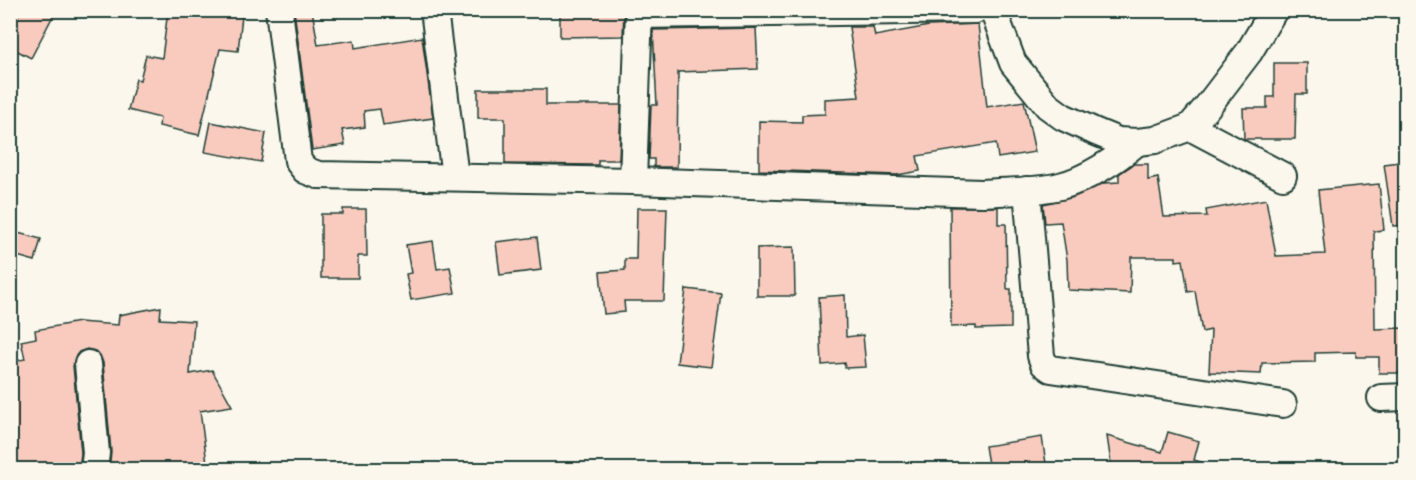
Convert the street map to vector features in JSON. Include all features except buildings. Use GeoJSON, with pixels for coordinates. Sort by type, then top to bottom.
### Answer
{"type":"FeatureCollection","features":[{"type":"Feature","properties":{"kind":"street"},"geometry":{"type":"LineString","coordinates":[[279,10],[298,161],[305,170],[318,174],[982,192],[1062,186],[1118,158],[1137,142]]}},
{"type":"Feature","properties":{"kind":"street"},"geometry":{"type":"LineString","coordinates":[[434,10],[455,177]]}},
{"type":"Feature","properties":{"kind":"street"},"geometry":{"type":"LineString","coordinates":[[633,181],[639,13],[975,10]]}},
{"type":"Feature","properties":{"kind":"street"},"geometry":{"type":"LineString","coordinates":[[993,10],[1013,63],[1048,105],[1063,117],[1096,132],[1118,141],[1137,142],[1155,140],[1192,128],[1249,52],[1274,10]]}},
{"type":"Feature","properties":{"kind":"street"},"geometry":{"type":"LineString","coordinates":[[1192,128],[1283,176]]}},
{"type":"Feature","properties":{"kind":"street"},"geometry":{"type":"LineString","coordinates":[[1027,190],[1041,356],[1044,364],[1051,369],[1282,404]]}},
{"type":"Feature","properties":{"kind":"street"},"geometry":{"type":"LineString","coordinates":[[88,364],[96,453],[94,470]]}}]}
